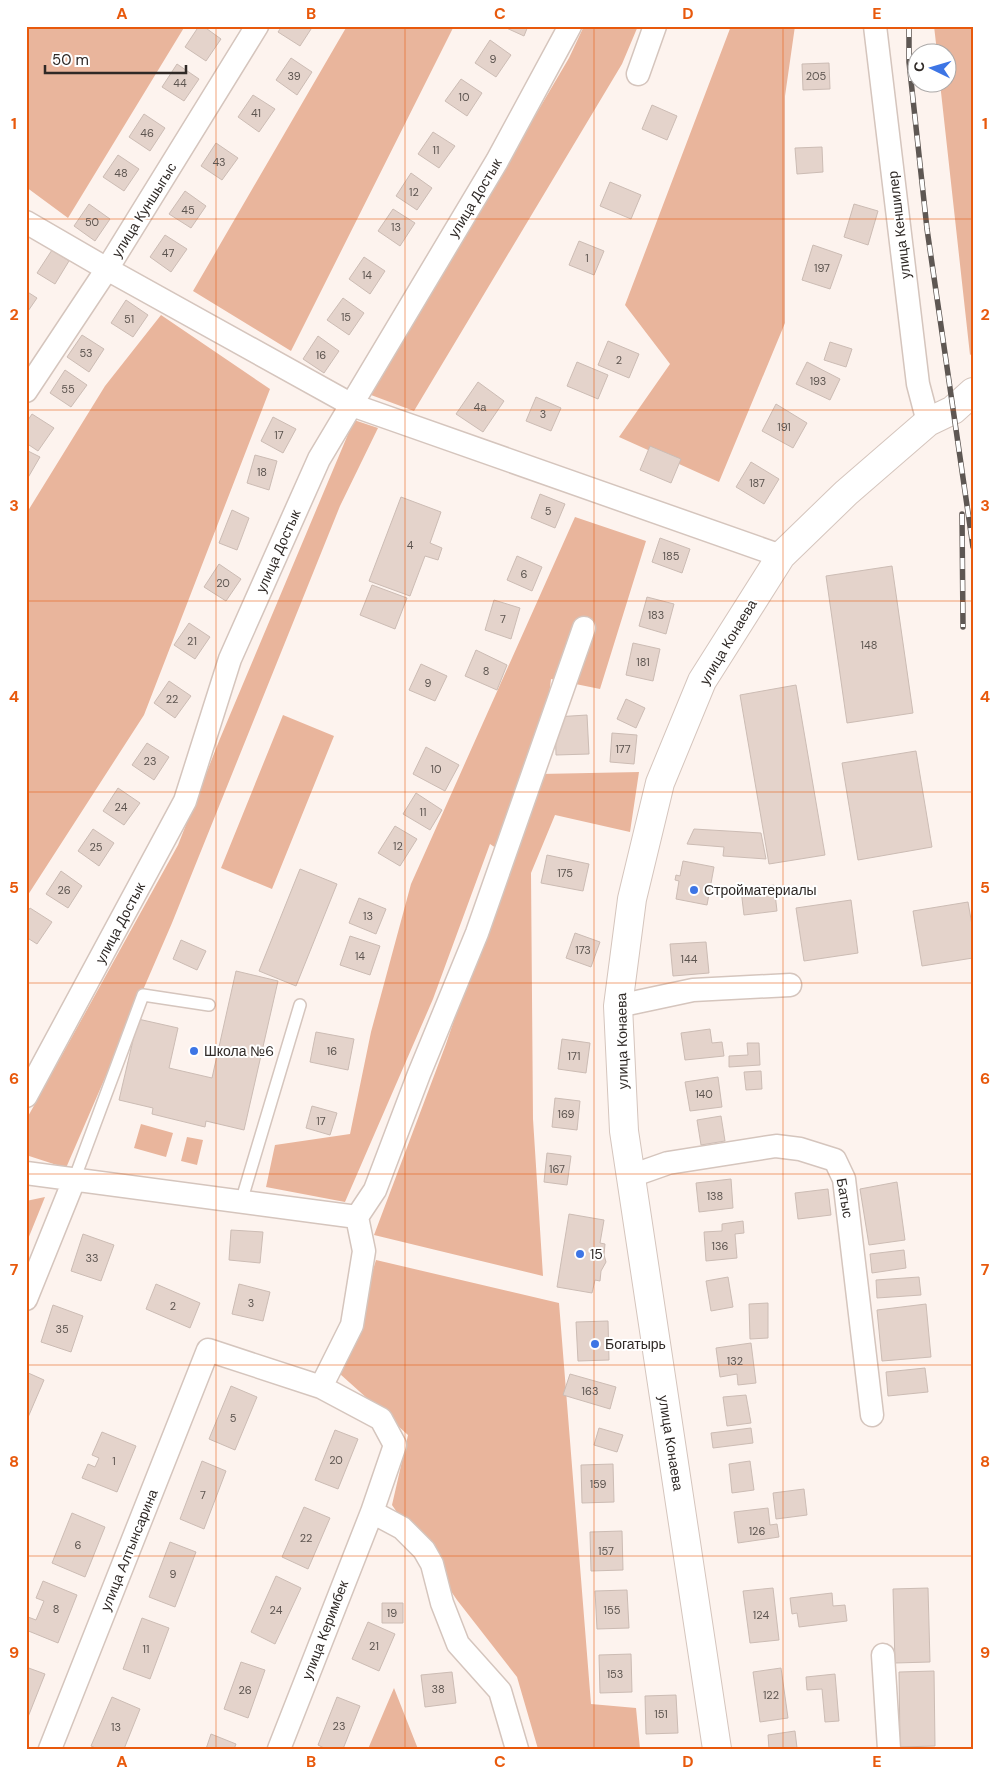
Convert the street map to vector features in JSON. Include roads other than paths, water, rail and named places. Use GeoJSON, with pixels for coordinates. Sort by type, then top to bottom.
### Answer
{"type":"FeatureCollection","features":[{"type":"Feature","properties":{"kind":"main road","name":"улица Конаева"},"geometry":{"type":"LineString","coordinates":[[717,1749],[624,1131],[618,1006],[632,899],[660,783],[702,681],[781,556],[846,493],[928,422],[953,410],[973,392]]}},
{"type":"Feature","properties":{"kind":"street","name":"улица Куншыгыс"},"geometry":{"type":"LineString","coordinates":[[26,391],[107,269],[257,26]]}},
{"type":"Feature","properties":{"kind":"street","name":"улица Достык"},"geometry":{"type":"LineString","coordinates":[[26,1096],[185,801],[230,659],[319,459],[497,161],[570,26]]}},
{"type":"Feature","properties":{"kind":"street"},"geometry":{"type":"LineString","coordinates":[[638,74],[655,26]]}},
{"type":"Feature","properties":{"kind":"street","name":"улица Кеншилер"},"geometry":{"type":"LineString","coordinates":[[875,26],[918,384],[928,422]]}},
{"type":"Feature","properties":{"kind":"street"},"geometry":{"type":"LineString","coordinates":[[26,222],[352,405],[781,556]]}},
{"type":"Feature","properties":{"kind":"street"},"geometry":{"type":"LineString","coordinates":[[321,1387],[352,1325],[364,1251],[357,1217],[375,1190],[419,1074],[477,933],[584,628]]}},
{"type":"Feature","properties":{"kind":"street"},"geometry":{"type":"LineString","coordinates":[[618,1006],[693,990],[790,985]]}},
{"type":"Feature","properties":{"kind":"street","name":"Батыс"},"geometry":{"type":"LineString","coordinates":[[631,1176],[668,1163],[776,1146],[800,1149],[835,1160],[844,1180],[872,1415]]}},
{"type":"Feature","properties":{"kind":"street"},"geometry":{"type":"LineString","coordinates":[[26,1173],[357,1217]]}},
{"type":"Feature","properties":{"kind":"street"},"geometry":{"type":"LineString","coordinates":[[26,1300],[74,1180]]}},
{"type":"Feature","properties":{"kind":"street","name":"улица Керимбек"},"geometry":{"type":"LineString","coordinates":[[208,1350],[321,1387],[381,1419],[395,1445],[372,1512],[279,1749]]}},
{"type":"Feature","properties":{"kind":"street","name":"улица Алтынсарина"},"geometry":{"type":"LineString","coordinates":[[50,1749],[208,1350]]}},
{"type":"Feature","properties":{"kind":"street"},"geometry":{"type":"LineString","coordinates":[[372,1512],[402,1528],[424,1550],[432,1564],[442,1603],[458,1644],[500,1691],[517,1749]]}},
{"type":"Feature","properties":{"kind":"street"},"geometry":{"type":"LineString","coordinates":[[883,1655],[889,1749]]}},
{"type":"Feature","properties":{"kind":"lane"},"geometry":{"type":"LineString","coordinates":[[74,1180],[143,995],[209,1005]]}},
{"type":"Feature","properties":{"kind":"lane"},"geometry":{"type":"LineString","coordinates":[[241,1202],[300,1005]]}},
{"type":"Feature","properties":{"kind":"railway"},"geometry":{"type":"LineString","coordinates":[[909,26],[909,62],[927,229],[973,547]]}},
{"type":"Feature","properties":{"kind":"railway"},"geometry":{"type":"LineString","coordinates":[[962,514],[963,627]]}},
{"type":"Feature","properties":{"kind":"place","name":"Стройматериалы"},"geometry":{"type":"Point","coordinates":[694,890]}},
{"type":"Feature","properties":{"kind":"place","name":"Школа №6"},"geometry":{"type":"Point","coordinates":[194,1051]}},
{"type":"Feature","properties":{"kind":"place","name":"15"},"geometry":{"type":"Point","coordinates":[580,1254]}},
{"type":"Feature","properties":{"kind":"place","name":"Богатырь"},"geometry":{"type":"Point","coordinates":[595,1344]}}]}
